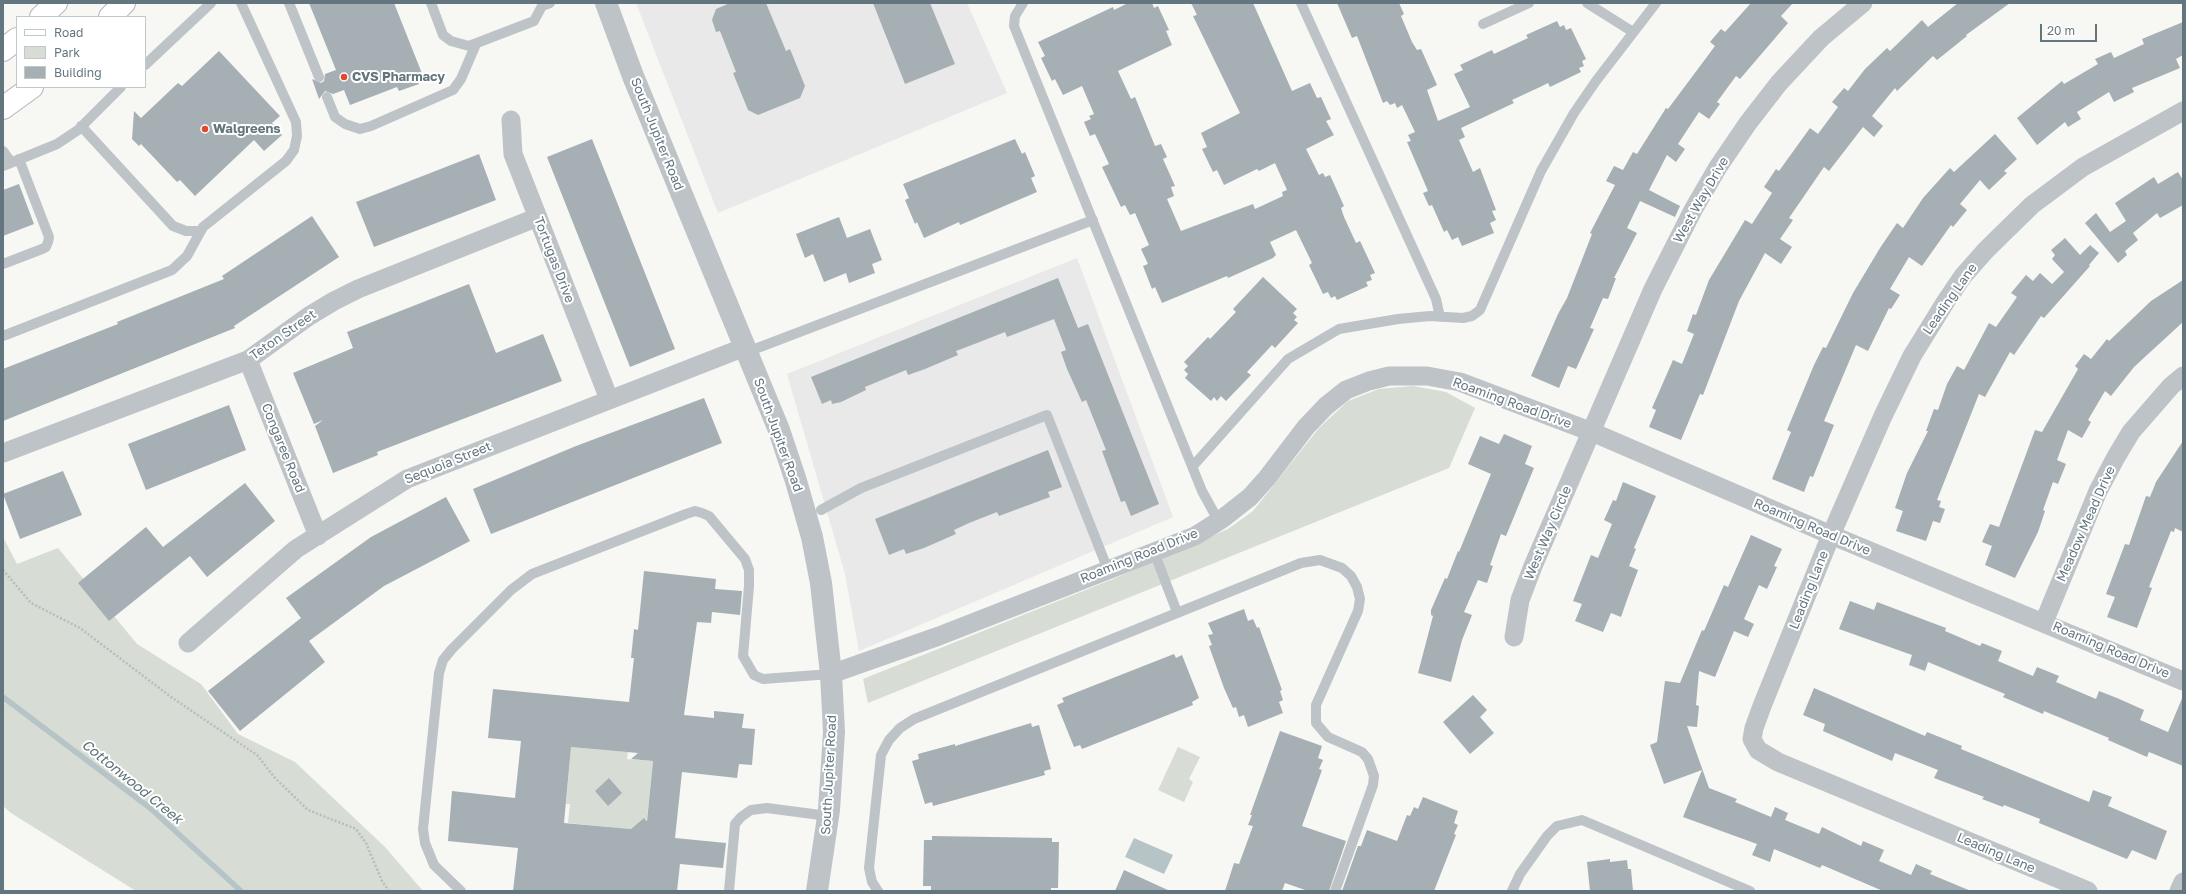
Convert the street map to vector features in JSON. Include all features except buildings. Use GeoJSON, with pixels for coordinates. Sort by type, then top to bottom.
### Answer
{"type":"FeatureCollection","features":[{"type":"Feature","properties":{"kind":"main road"},"geometry":{"type":"LineString","coordinates":[[42,16],[56,3]]}},
{"type":"Feature","properties":{"kind":"main road"},"geometry":{"type":"LineString","coordinates":[[111,16],[124,3]]}},
{"type":"Feature","properties":{"kind":"main road"},"geometry":{"type":"LineString","coordinates":[[3,50],[16,40]]}},
{"type":"Feature","properties":{"kind":"main road"},"geometry":{"type":"LineString","coordinates":[[3,108],[31,88]]}},
{"type":"Feature","properties":{"kind":"street","name":"South Jupiter Road"},"geometry":{"type":"LineString","coordinates":[[606,3],[633,76],[781,437],[812,537],[820,583],[831,674],[834,732],[828,816],[817,891]]}},
{"type":"Feature","properties":{"kind":"street","name":"West Way Drive"},"geometry":{"type":"LineString","coordinates":[[1592,432],[1653,289],[1693,210],[1718,167],[1748,123],[1780,83],[1821,38],[1863,3]]}},
{"type":"Feature","properties":{"kind":"street","name":"Leading Lane"},"geometry":{"type":"LineString","coordinates":[[2088,891],[1778,762],[1758,750],[1752,739],[1754,728],[1831,535],[1883,416],[1912,356],[1963,276],[1986,250],[2032,205],[2082,167],[2183,111]]}},
{"type":"Feature","properties":{"kind":"street","name":"Tortugas Drive"},"geometry":{"type":"LineString","coordinates":[[511,120],[513,154],[608,399]]}},
{"type":"Feature","properties":{"kind":"street","name":"Teton Street"},"geometry":{"type":"LineString","coordinates":[[3,453],[248,360],[334,300],[538,217]]}},
{"type":"Feature","properties":{"kind":"street","name":"Sequoia Street"},"geometry":{"type":"LineString","coordinates":[[188,643],[296,549],[407,479],[608,399],[746,350]]}},
{"type":"Feature","properties":{"kind":"street","name":"Congaree Road"},"geometry":{"type":"LineString","coordinates":[[248,360],[318,536]]}},
{"type":"Feature","properties":{"kind":"street","name":"Roaming Road Drive"},"geometry":{"type":"LineString","coordinates":[[831,674],[939,636],[1195,536],[1218,522],[1250,497],[1267,478],[1306,427],[1326,406],[1346,390],[1369,381],[1389,376],[1427,376],[1460,382],[1592,432],[1831,535],[2044,622],[2183,681]]}},
{"type":"Feature","properties":{"kind":"street","name":"Meadow Mead Drive"},"geometry":{"type":"LineString","coordinates":[[2044,622],[2098,491],[2116,457],[2131,432],[2171,386],[2183,376]]}},
{"type":"Feature","properties":{"kind":"street","name":"West Way Circle"},"geometry":{"type":"LineString","coordinates":[[1514,637],[1520,600],[1533,566],[1592,432]]}},
{"type":"Feature","properties":{"kind":"street"},"geometry":{"type":"LineString","coordinates":[[2179,891],[2183,882]]}},
{"type":"Feature","properties":{"kind":"lane"},"geometry":{"type":"LineString","coordinates":[[146,64],[211,3]]}},
{"type":"Feature","properties":{"kind":"lane"},"geometry":{"type":"LineString","coordinates":[[3,336],[172,270],[187,256],[200,231],[286,161],[294,150],[297,136],[296,122],[241,3]]}},
{"type":"Feature","properties":{"kind":"lane"},"geometry":{"type":"LineString","coordinates":[[288,3],[318,77]]}},
{"type":"Feature","properties":{"kind":"lane"},"geometry":{"type":"LineString","coordinates":[[430,3],[444,35],[459,45],[469,46],[534,21],[544,4]]}},
{"type":"Feature","properties":{"kind":"lane"},"geometry":{"type":"LineString","coordinates":[[1023,3],[1015,16],[1014,26],[1202,491],[1218,522]]}},
{"type":"Feature","properties":{"kind":"lane"},"geometry":{"type":"LineString","coordinates":[[1301,3],[1436,299],[1440,317]]}},
{"type":"Feature","properties":{"kind":"lane"},"geometry":{"type":"LineString","coordinates":[[1483,24],[1529,3]]}},
{"type":"Feature","properties":{"kind":"lane"},"geometry":{"type":"LineString","coordinates":[[1587,3],[1633,32]]}},
{"type":"Feature","properties":{"kind":"lane"},"geometry":{"type":"LineString","coordinates":[[1193,466],[1288,358],[1339,329],[1398,319],[1440,317],[1463,318],[1472,316],[1480,310],[1541,171],[1574,113],[1656,3]]}},
{"type":"Feature","properties":{"kind":"lane"},"geometry":{"type":"LineString","coordinates":[[327,97],[335,117],[345,124],[360,129],[372,126],[454,90],[461,79],[476,44]]}},
{"type":"Feature","properties":{"kind":"lane"},"geometry":{"type":"LineString","coordinates":[[11,162],[58,144],[81,126],[120,88]]}},
{"type":"Feature","properties":{"kind":"lane"},"geometry":{"type":"LineString","coordinates":[[81,126],[173,226],[186,231],[200,231]]}},
{"type":"Feature","properties":{"kind":"lane"},"geometry":{"type":"LineString","coordinates":[[3,152],[11,162],[49,237],[46,246],[42,249],[3,264]]}},
{"type":"Feature","properties":{"kind":"lane"},"geometry":{"type":"LineString","coordinates":[[746,350],[1093,220]]}},
{"type":"Feature","properties":{"kind":"lane"},"geometry":{"type":"LineString","coordinates":[[821,510],[860,488],[1047,414],[1108,570]]}},
{"type":"Feature","properties":{"kind":"lane"},"geometry":{"type":"LineString","coordinates":[[461,891],[434,865],[425,843],[423,828],[439,673],[443,660],[452,649],[511,590],[532,574],[686,514],[695,511],[702,513],[709,516],[745,560],[749,570],[750,586],[743,656],[754,675],[763,679],[831,674]]}},
{"type":"Feature","properties":{"kind":"lane"},"geometry":{"type":"LineString","coordinates":[[1154,552],[1177,612]]}},
{"type":"Feature","properties":{"kind":"lane"},"geometry":{"type":"LineString","coordinates":[[878,891],[872,882],[869,868],[881,755],[889,740],[900,728],[914,718],[1177,612],[1306,562],[1320,560],[1342,568],[1352,576],[1360,599],[1358,611],[1316,705],[1314,714],[1316,723],[1328,737],[1354,747],[1368,759],[1374,776],[1373,785],[1335,891]]}},
{"type":"Feature","properties":{"kind":"lane"},"geometry":{"type":"LineString","coordinates":[[729,891],[736,824],[741,817],[751,810],[767,808],[828,816]]}},
{"type":"Feature","properties":{"kind":"lane"},"geometry":{"type":"LineString","coordinates":[[1512,891],[1520,874],[1547,836],[1557,826],[1582,820],[1750,891]]}},
{"type":"Feature","properties":{"kind":"path"},"geometry":{"type":"LineString","coordinates":[[3,570],[31,603],[80,628],[171,697],[257,755],[275,778],[308,810],[356,829],[366,843],[382,881],[389,891]]}},
{"type":"Feature","properties":{"kind":"shaded area"},"geometry":{"type":"Polygon","coordinates":[[[636,3],[967,3],[1007,93],[718,213],[636,3]]]}},
{"type":"Feature","properties":{"kind":"shaded area"},"geometry":{"type":"Polygon","coordinates":[[[1077,258],[1173,517],[859,651],[845,574],[787,374],[1077,258]]]}},
{"type":"Feature","properties":{"kind":"shaded area"},"geometry":{"type":"Polygon","coordinates":[[[1134,838],[1173,855],[1164,874],[1125,857],[1134,838]]]}},
{"type":"Feature","properties":{"kind":"green space"},"geometry":{"type":"Polygon","coordinates":[[[1413,386],[1446,392],[1475,408],[1449,468],[868,703],[863,679],[1113,579],[1228,529],[1253,511],[1319,428],[1348,401],[1379,389],[1413,386]]]}},
{"type":"Feature","properties":{"kind":"green space"},"geometry":{"type":"Polygon","coordinates":[[[3,537],[17,564],[58,548],[137,644],[201,684],[238,734],[295,762],[385,847],[423,891],[136,891],[11,813],[3,806],[3,537]]]}},
{"type":"Feature","properties":{"kind":"green space"},"geometry":{"type":"Polygon","coordinates":[[[571,747],[628,752],[627,759],[653,761],[647,819],[643,819],[631,829],[568,823],[570,804],[566,804],[571,747]]]}},
{"type":"Feature","properties":{"kind":"green space"},"geometry":{"type":"Polygon","coordinates":[[[1178,747],[1200,757],[1189,779],[1193,782],[1184,802],[1158,790],[1178,747]]]}},
{"type":"Feature","properties":{"kind":"waterway","name":"Cottonwood Creek"},"geometry":{"type":"LineString","coordinates":[[3,697],[150,808],[241,891]]}},
{"type":"Feature","properties":{"kind":"place","name":"CVS Pharmacy"},"geometry":{"type":"Point","coordinates":[344,77]}},
{"type":"Feature","properties":{"kind":"place","name":"Walgreens"},"geometry":{"type":"Point","coordinates":[205,129]}}]}
